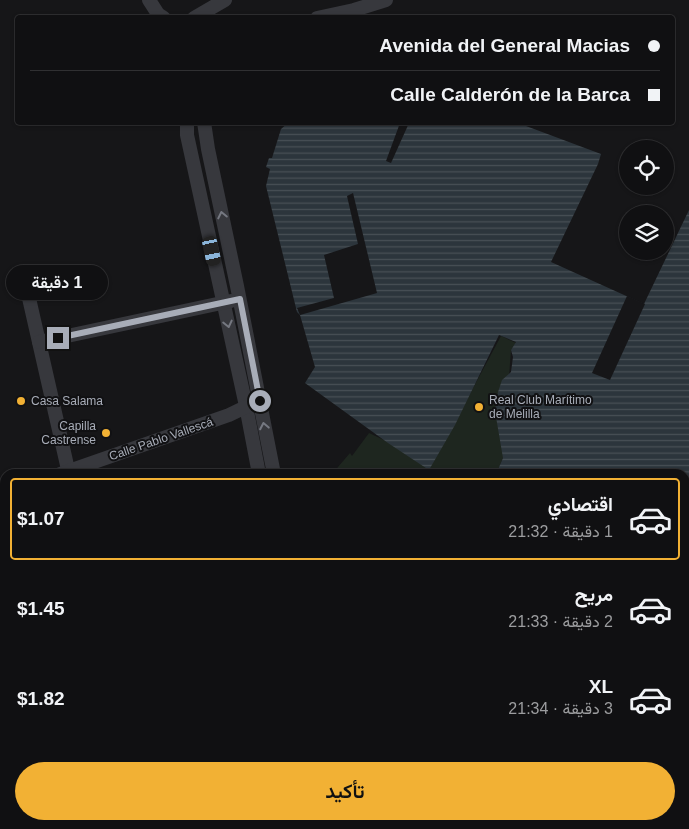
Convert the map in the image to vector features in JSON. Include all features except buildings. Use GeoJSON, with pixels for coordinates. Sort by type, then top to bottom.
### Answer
{"type":"FeatureCollection","features":[{"type":"Feature","properties":{"kind":"street"},"geometry":{"type":"LineString","coordinates":[[149,0],[160,15]]}},
{"type":"Feature","properties":{"kind":"street"},"geometry":{"type":"LineString","coordinates":[[199,15],[225,0]]}},
{"type":"Feature","properties":{"kind":"street"},"geometry":{"type":"LineString","coordinates":[[331,15],[384,1]]}},
{"type":"Feature","properties":{"kind":"street"},"geometry":{"type":"LineString","coordinates":[[362,15],[384,1]]}},
{"type":"Feature","properties":{"kind":"street"},"geometry":{"type":"LineString","coordinates":[[187,125],[187,135],[258,469]]}},
{"type":"Feature","properties":{"kind":"street"},"geometry":{"type":"LineString","coordinates":[[204,125],[273,469]]}},
{"type":"Feature","properties":{"kind":"street"},"geometry":{"type":"LineString","coordinates":[[26,285],[65,469]]}},
{"type":"Feature","properties":{"kind":"street"},"geometry":{"type":"LineString","coordinates":[[39,342],[240,299]]}},
{"type":"Feature","properties":{"kind":"street","name":"Calle Pablo Vallescá"},"geometry":{"type":"LineString","coordinates":[[77,469],[229,415],[260,401]]}},
{"type":"Feature","properties":{"kind":"shaded area"},"geometry":{"type":"Polygon","coordinates":[[[286,125],[523,125],[601,154],[551,262],[644,304],[665,260],[674,260],[674,241],[689,210],[689,469],[498,469],[503,458],[495,411],[502,380],[511,372],[513,357],[511,350],[516,342],[499,335],[455,425],[430,469],[388,443],[305,383],[315,367],[300,315],[297,312],[266,186],[270,169],[266,167],[269,158],[272,158],[281,129],[286,125]]]}},
{"type":"Feature","properties":{"kind":"shaded area","name":"Real Club Marítimo de Melilla"},"geometry":{"type":"Polygon","coordinates":[[[501,336],[516,343],[511,350],[503,458],[498,469],[336,469],[350,453],[352,456],[369,433],[386,441],[465,403],[501,336]]]}},
{"type":"Feature","properties":{"kind":"pier"},"geometry":{"type":"Polygon","coordinates":[[[399,125],[408,125],[391,163],[386,161],[399,125]]]}},
{"type":"Feature","properties":{"kind":"pier"},"geometry":{"type":"Polygon","coordinates":[[[353,193],[377,293],[300,315],[297,308],[334,298],[324,255],[358,244],[347,196],[353,193]]]}},
{"type":"Feature","properties":{"kind":"pier"},"geometry":{"type":"Polygon","coordinates":[[[627,296],[645,304],[610,380],[592,373],[627,296]]]}},
{"type":"Feature","properties":{"kind":"place","name":"Casa Salama"},"geometry":{"type":"Point","coordinates":[21,401]}},
{"type":"Feature","properties":{"kind":"place","name":"Real Club Marítimo de Melilla"},"geometry":{"type":"Point","coordinates":[479,407]}},
{"type":"Feature","properties":{"kind":"place","name":"Capilla Castrense"},"geometry":{"type":"Point","coordinates":[106,433]}},
{"type":"Feature","properties":{"kind":"route"},"geometry":{"type":"LineString","coordinates":[[58,338],[240,299],[260,401]]}}]}
